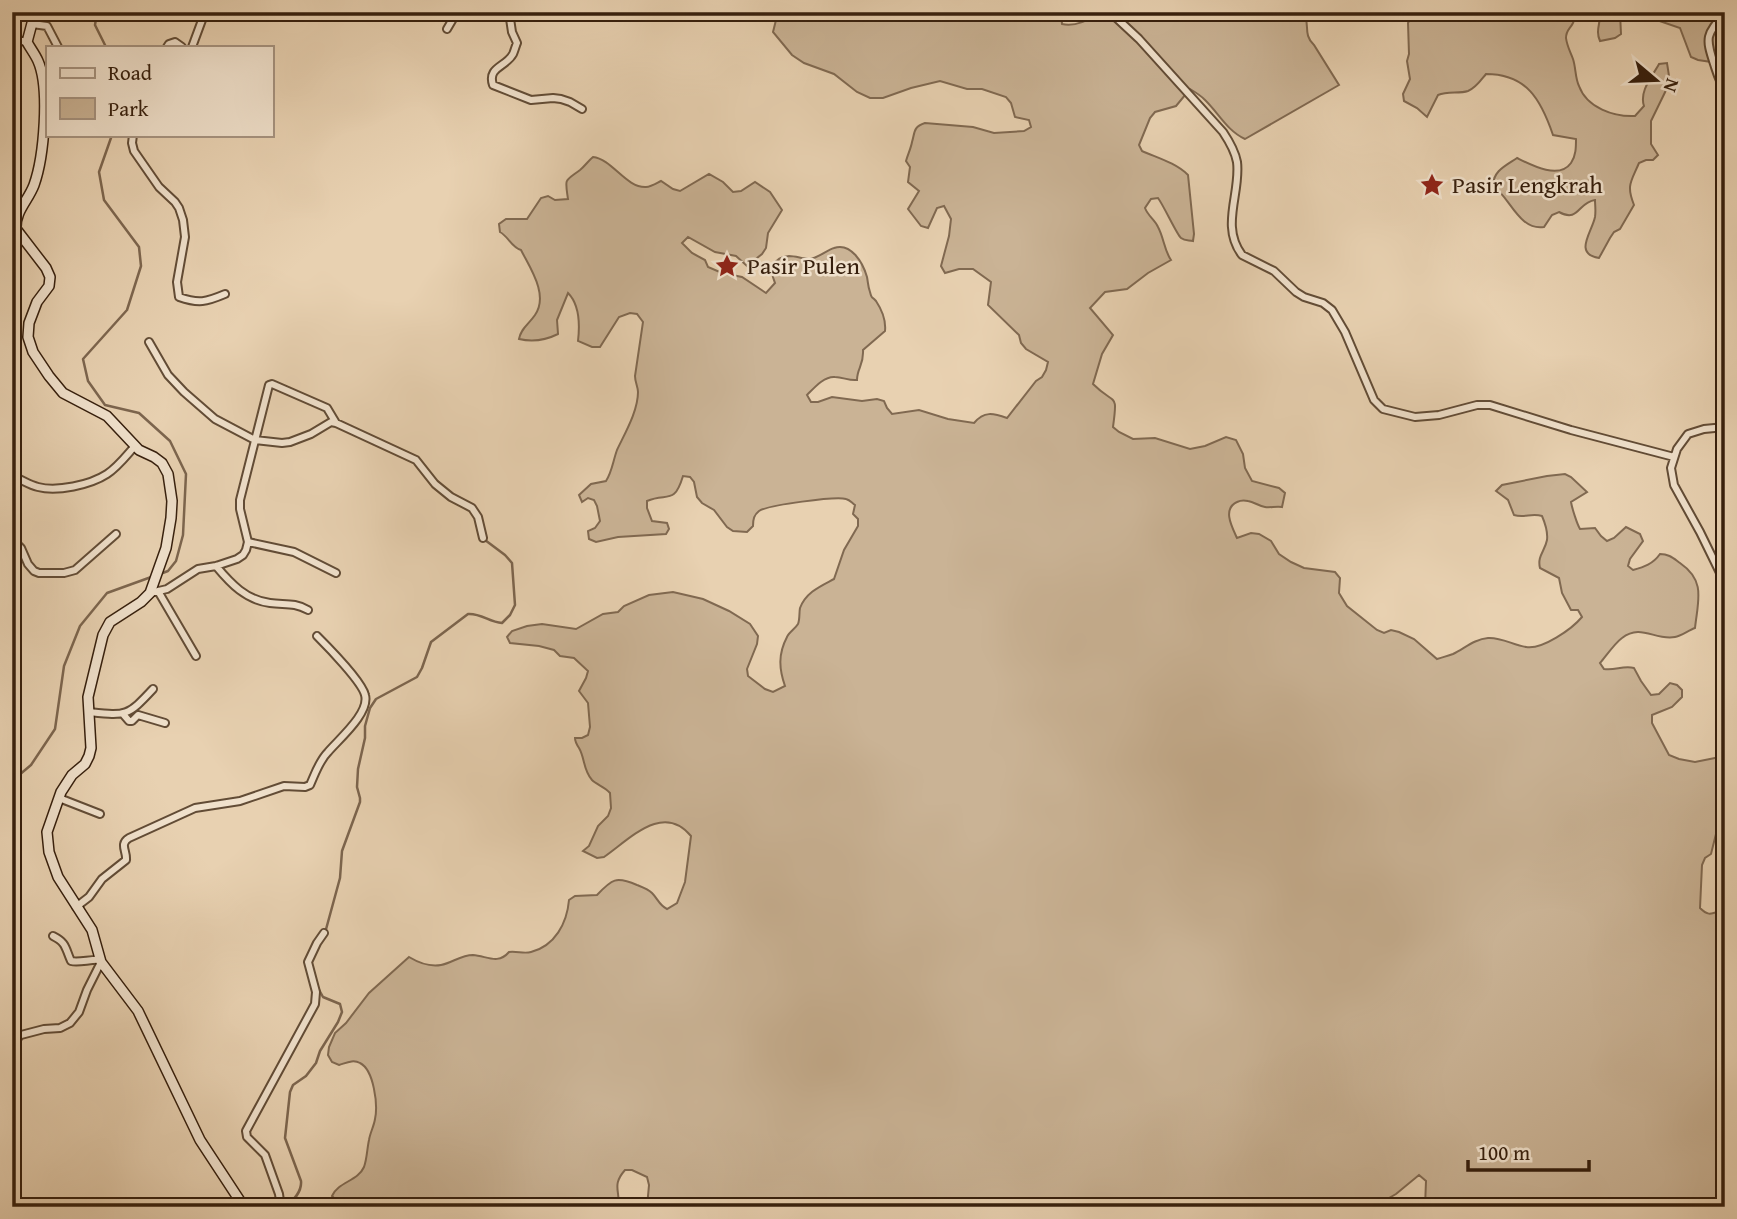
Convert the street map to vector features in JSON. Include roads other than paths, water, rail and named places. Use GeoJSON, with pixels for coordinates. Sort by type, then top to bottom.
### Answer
{"type":"FeatureCollection","features":[{"type":"Feature","properties":{"kind":"street"},"geometry":{"type":"LineString","coordinates":[[35,12],[27,42],[41,70],[45,108],[41,154],[35,182],[17,215],[14,229],[46,268],[50,277],[29,323],[28,337],[33,352],[59,389],[67,396],[107,416],[135,446],[162,463],[168,474],[172,501],[170,531],[154,591],[196,656]]}},
{"type":"Feature","properties":{"kind":"street"},"geometry":{"type":"LineString","coordinates":[[192,46],[205,12]]}},
{"type":"Feature","properties":{"kind":"street"},"geometry":{"type":"LineString","coordinates":[[447,29],[457,12]]}},
{"type":"Feature","properties":{"kind":"street"},"geometry":{"type":"LineString","coordinates":[[509,12],[516,44],[511,57],[492,73],[492,84],[526,99],[561,99],[582,109]]}},
{"type":"Feature","properties":{"kind":"street"},"geometry":{"type":"LineString","coordinates":[[1110,12],[1139,39],[1223,132],[1230,144],[1237,163],[1231,225],[1238,250],[1242,255],[1274,271],[1296,292],[1323,303],[1332,310],[1345,332],[1378,405],[1415,417],[1490,405],[1674,457]]}},
{"type":"Feature","properties":{"kind":"street"},"geometry":{"type":"LineString","coordinates":[[1725,13],[1710,32],[1708,39],[1718,79],[1725,90]]}},
{"type":"Feature","properties":{"kind":"street"},"geometry":{"type":"LineString","coordinates":[[32,24],[47,26],[57,46]]}},
{"type":"Feature","properties":{"kind":"street"},"geometry":{"type":"LineString","coordinates":[[12,39],[27,42]]}},
{"type":"Feature","properties":{"kind":"street"},"geometry":{"type":"LineString","coordinates":[[133,136],[134,152],[159,187],[175,202],[183,220],[185,237],[177,282],[178,296],[199,302],[225,294]]}},
{"type":"Feature","properties":{"kind":"street"},"geometry":{"type":"LineString","coordinates":[[1725,188],[1725,198]]}},
{"type":"Feature","properties":{"kind":"street"},"geometry":{"type":"LineString","coordinates":[[149,341],[168,375],[215,419],[255,440],[290,442],[336,422],[415,460],[435,484],[472,508],[478,517],[483,538]]}},
{"type":"Feature","properties":{"kind":"street"},"geometry":{"type":"LineString","coordinates":[[244,1207],[200,1140],[138,1011],[101,961],[92,930],[58,877],[49,852],[47,832],[65,783],[89,759],[90,685],[100,646],[110,622],[154,591],[167,589],[198,569],[236,559],[246,550],[248,542],[240,500],[269,385],[327,408],[336,422]]}},
{"type":"Feature","properties":{"kind":"street"},"geometry":{"type":"LineString","coordinates":[[1725,426],[1688,433],[1680,444],[1671,468],[1674,485],[1725,583]]}},
{"type":"Feature","properties":{"kind":"street"},"geometry":{"type":"LineString","coordinates":[[12,480],[19,478],[35,486],[54,490],[93,481],[107,474],[135,446]]}},
{"type":"Feature","properties":{"kind":"street"},"geometry":{"type":"LineString","coordinates":[[12,539],[21,548],[34,571],[64,573],[75,570],[116,534]]}},
{"type":"Feature","properties":{"kind":"street"},"geometry":{"type":"LineString","coordinates":[[248,542],[294,552],[336,573]]}},
{"type":"Feature","properties":{"kind":"street"},"geometry":{"type":"LineString","coordinates":[[216,566],[229,582],[243,593],[272,604],[287,603],[308,610]]}},
{"type":"Feature","properties":{"kind":"street"},"geometry":{"type":"LineString","coordinates":[[76,907],[89,897],[102,879],[126,860],[124,846],[129,838],[195,808],[240,801],[284,786],[310,785],[324,757],[360,717],[366,701],[362,688],[317,636]]}},
{"type":"Feature","properties":{"kind":"street"},"geometry":{"type":"LineString","coordinates":[[88,712],[124,714],[136,707],[153,688]]}},
{"type":"Feature","properties":{"kind":"street"},"geometry":{"type":"LineString","coordinates":[[124,714],[128,721],[138,715],[165,723]]}},
{"type":"Feature","properties":{"kind":"street"},"geometry":{"type":"LineString","coordinates":[[59,798],[100,814]]}},
{"type":"Feature","properties":{"kind":"street"},"geometry":{"type":"LineString","coordinates":[[277,1207],[279,1194],[265,1155],[247,1137],[246,1130],[315,1004],[316,992],[308,960],[324,933]]}},
{"type":"Feature","properties":{"kind":"street"},"geometry":{"type":"LineString","coordinates":[[53,936],[65,945],[71,961],[101,961]]}},
{"type":"Feature","properties":{"kind":"street"},"geometry":{"type":"LineString","coordinates":[[12,1042],[21,1035],[60,1028],[70,1023],[79,1012],[101,961]]}},
{"type":"Feature","properties":{"kind":"waterway"},"geometry":{"type":"LineString","coordinates":[[97,12],[95,25],[106,46]]}},
{"type":"Feature","properties":{"kind":"waterway"},"geometry":{"type":"LineString","coordinates":[[112,136],[99,172],[104,200],[139,247],[141,266],[127,310],[83,359],[88,381],[105,405],[139,413],[170,441],[186,474],[183,535],[176,561],[168,571],[160,574]]}},
{"type":"Feature","properties":{"kind":"waterway"},"geometry":{"type":"LineString","coordinates":[[325,933],[340,878],[342,851],[360,802],[358,769],[370,708],[376,699],[417,677],[431,642],[468,614],[502,623],[515,605],[512,563],[484,537]]}},
{"type":"Feature","properties":{"kind":"waterway"},"geometry":{"type":"LineString","coordinates":[[12,781],[31,765],[55,729],[64,666],[80,626],[107,593],[154,576]]}},
{"type":"Feature","properties":{"kind":"waterway"},"geometry":{"type":"LineString","coordinates":[[285,1207],[297,1196],[301,1185],[285,1138],[290,1092],[293,1085],[306,1076],[316,1063],[342,1012],[340,1004],[323,997],[318,988]]}},
{"type":"Feature","properties":{"kind":"place","name":"Pasir Lengkrah"},"geometry":{"type":"Point","coordinates":[1432,185]}},
{"type":"Feature","properties":{"kind":"place","name":"Pasir Pulen"},"geometry":{"type":"Point","coordinates":[727,266]}}]}
